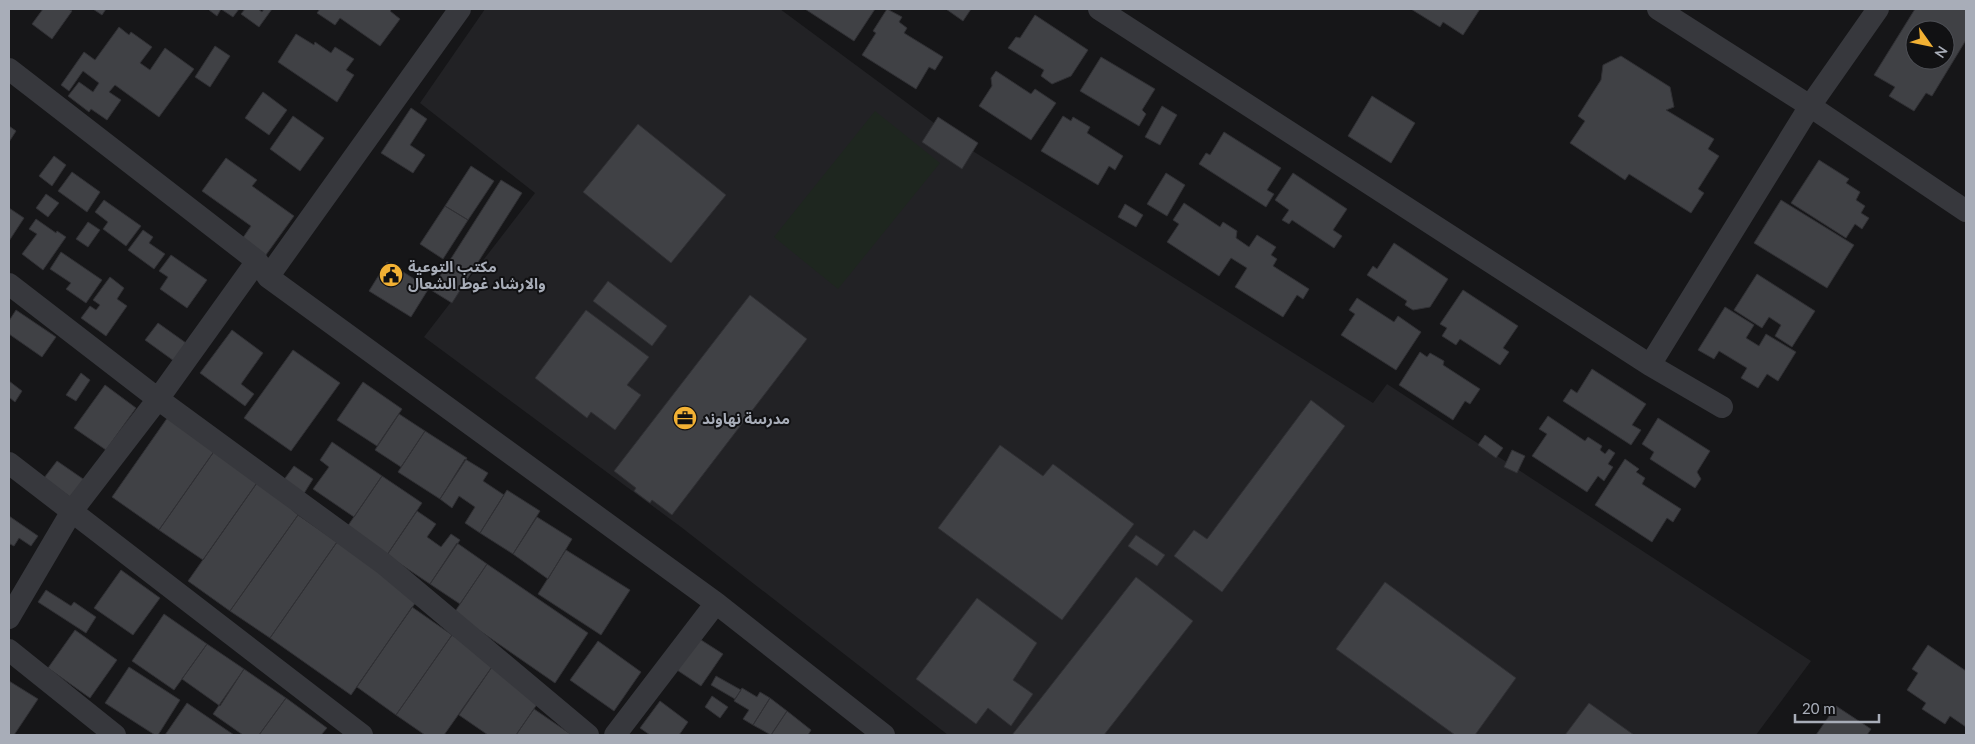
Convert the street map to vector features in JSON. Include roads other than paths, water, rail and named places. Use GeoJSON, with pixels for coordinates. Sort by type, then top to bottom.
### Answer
{"type":"FeatureCollection","features":[{"type":"Feature","properties":{"kind":"street"},"geometry":{"type":"LineString","coordinates":[[9,618],[72,512],[158,399],[262,269],[460,9]]}},
{"type":"Feature","properties":{"kind":"street"},"geometry":{"type":"LineString","coordinates":[[1658,9],[1810,106],[1966,211]]}},
{"type":"Feature","properties":{"kind":"street"},"geometry":{"type":"LineString","coordinates":[[1650,365],[1810,106],[1878,9]]}},
{"type":"Feature","properties":{"kind":"street"},"geometry":{"type":"LineString","coordinates":[[1109,11],[1650,365],[1722,407]]}},
{"type":"Feature","properties":{"kind":"street"},"geometry":{"type":"LineString","coordinates":[[9,69],[262,269],[716,603],[884,735]]}},
{"type":"Feature","properties":{"kind":"street"},"geometry":{"type":"LineString","coordinates":[[9,284],[158,399],[384,564],[588,735]]}},
{"type":"Feature","properties":{"kind":"street"},"geometry":{"type":"LineString","coordinates":[[9,464],[362,735]]}},
{"type":"Feature","properties":{"kind":"street"},"geometry":{"type":"LineString","coordinates":[[615,735],[716,603]]}},
{"type":"Feature","properties":{"kind":"street"},"geometry":{"type":"LineString","coordinates":[[9,650],[115,735]]}},
{"type":"Feature","properties":{"kind":"place","name":"مكتب التوعية والارشاد غوط الشعال"},"geometry":{"type":"Point","coordinates":[391,275]}},
{"type":"Feature","properties":{"kind":"place","name":"مدرسة نهاوند"},"geometry":{"type":"Point","coordinates":[685,418]}}]}
